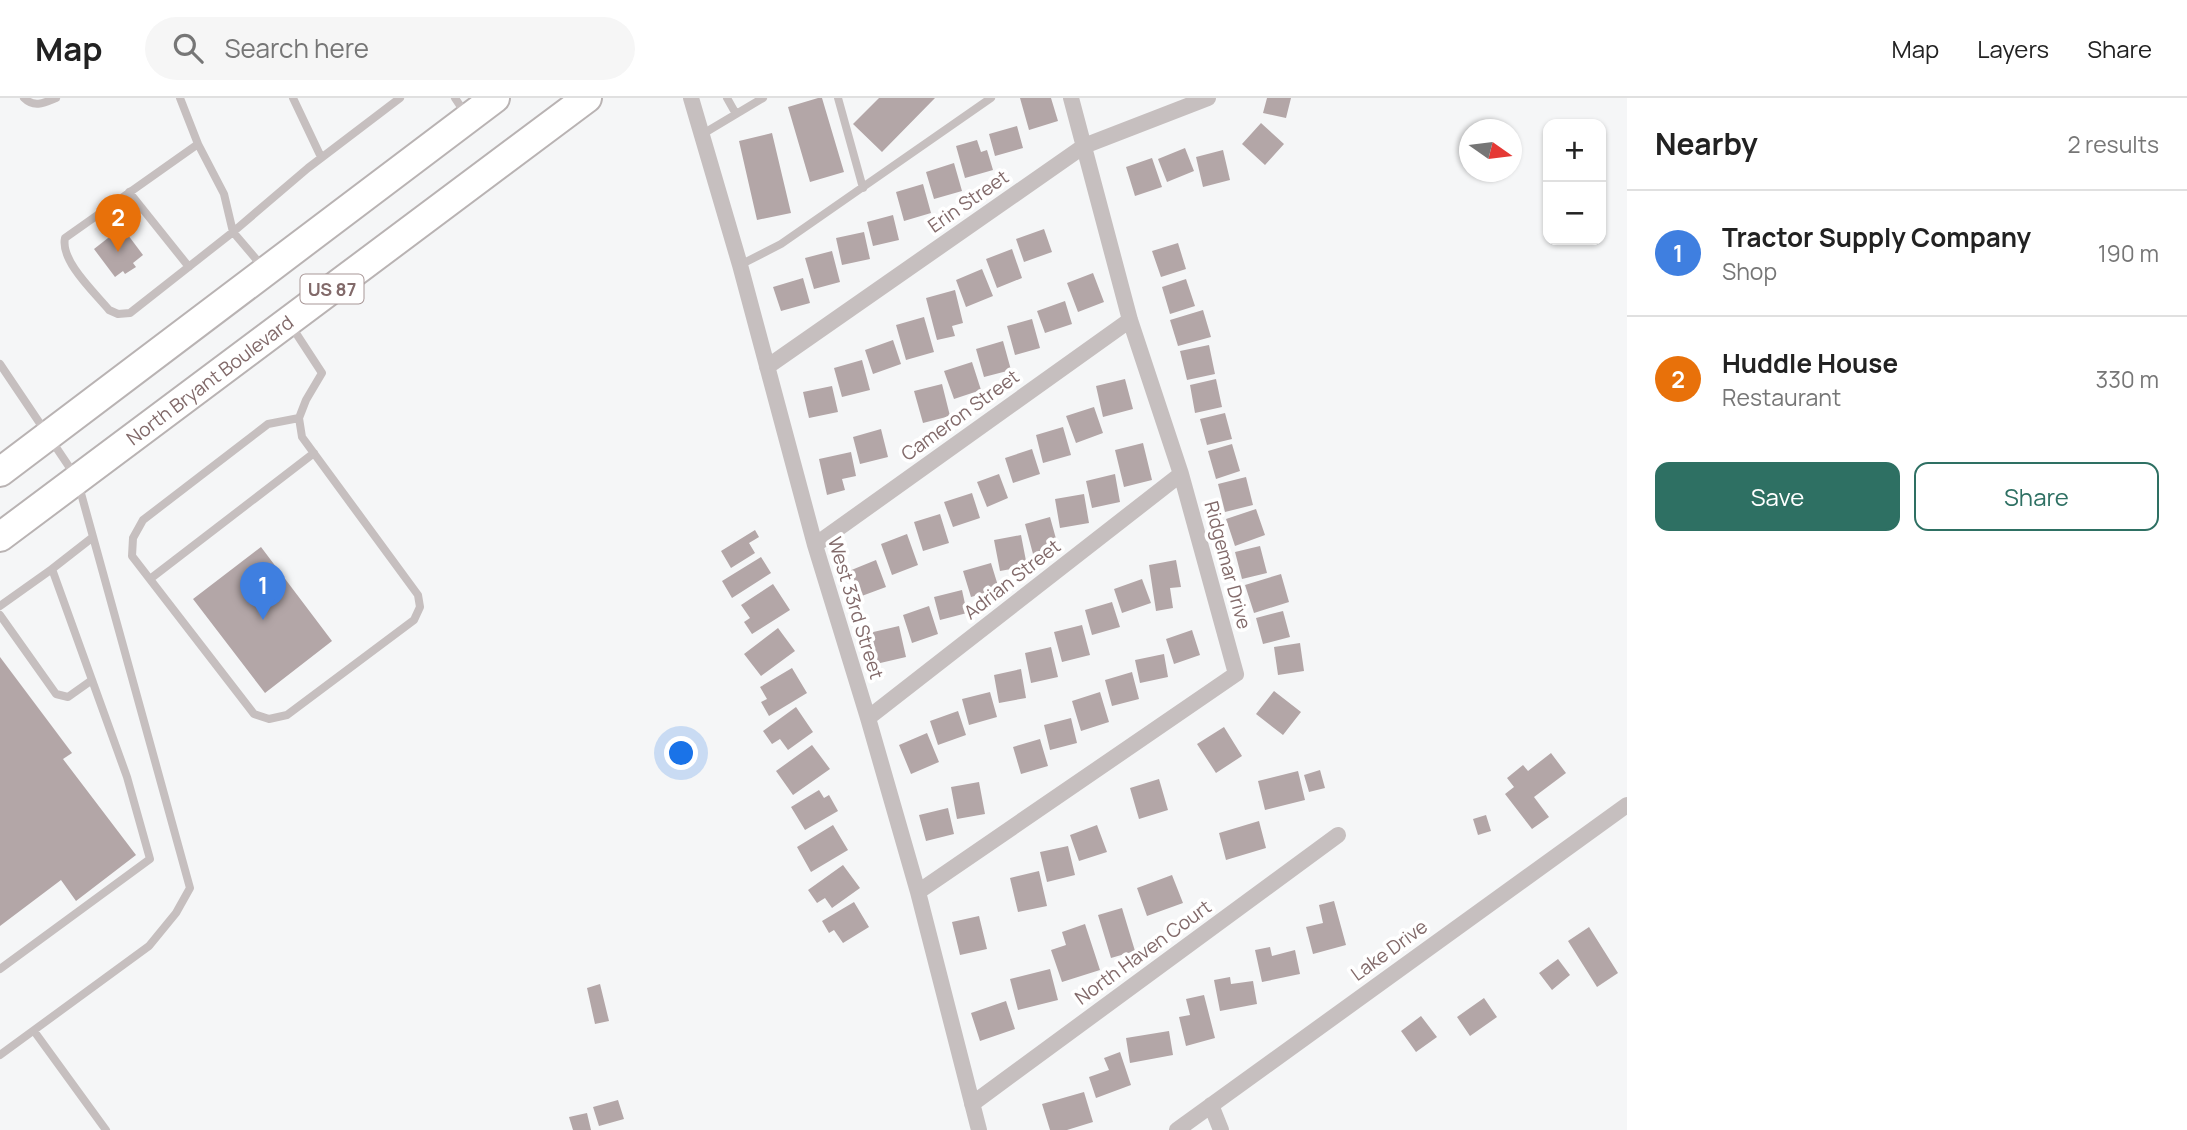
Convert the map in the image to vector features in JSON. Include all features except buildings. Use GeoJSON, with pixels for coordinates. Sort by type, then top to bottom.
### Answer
{"type":"FeatureCollection","features":[{"type":"Feature","properties":{"kind":"highway","name":"US 87"},"geometry":{"type":"LineString","coordinates":[[0,472],[267,271],[462,108],[495,98]]}},
{"type":"Feature","properties":{"kind":"highway","name":"North Bryant Boulevard"},"geometry":{"type":"LineString","coordinates":[[0,537],[587,98]]}},
{"type":"Feature","properties":{"kind":"street","name":"West 33rd Street"},"geometry":{"type":"LineString","coordinates":[[691,98],[740,265],[815,545],[918,892],[979,1130]]}},
{"type":"Feature","properties":{"kind":"street","name":"Ridgemar Drive"},"geometry":{"type":"LineString","coordinates":[[918,892],[1236,674],[1181,474],[1130,320],[1071,98]]}},
{"type":"Feature","properties":{"kind":"street","name":"Erin Street"},"geometry":{"type":"LineString","coordinates":[[767,367],[1084,146],[1208,98]]}},
{"type":"Feature","properties":{"kind":"street","name":"Cameron Street"},"geometry":{"type":"LineString","coordinates":[[815,545],[1130,320]]}},
{"type":"Feature","properties":{"kind":"street","name":"Adrian Street"},"geometry":{"type":"LineString","coordinates":[[868,718],[1181,474]]}},
{"type":"Feature","properties":{"kind":"street","name":"Lake Drive"},"geometry":{"type":"LineString","coordinates":[[1177,1130],[1627,805]]}},
{"type":"Feature","properties":{"kind":"street","name":"North Haven Court"},"geometry":{"type":"LineString","coordinates":[[972,1104],[1338,835]]}},
{"type":"Feature","properties":{"kind":"street"},"geometry":{"type":"LineString","coordinates":[[1211,1105],[1221,1130]]}},
{"type":"Feature","properties":{"kind":"lane"},"geometry":{"type":"LineString","coordinates":[[24,98],[38,105],[56,98]]}},
{"type":"Feature","properties":{"kind":"lane"},"geometry":{"type":"LineString","coordinates":[[180,98],[198,144],[224,194],[233,232],[267,271]]}},
{"type":"Feature","properties":{"kind":"lane"},"geometry":{"type":"LineString","coordinates":[[293,98],[321,157]]}},
{"type":"Feature","properties":{"kind":"lane"},"geometry":{"type":"LineString","coordinates":[[198,144],[65,238],[63,247],[67,258],[109,310],[118,314],[130,313],[233,232],[321,157],[400,98]]}},
{"type":"Feature","properties":{"kind":"lane"},"geometry":{"type":"LineString","coordinates":[[727,98],[736,114]]}},
{"type":"Feature","properties":{"kind":"lane"},"geometry":{"type":"LineString","coordinates":[[701,135],[763,98]]}},
{"type":"Feature","properties":{"kind":"lane"},"geometry":{"type":"LineString","coordinates":[[838,98],[863,188]]}},
{"type":"Feature","properties":{"kind":"lane"},"geometry":{"type":"LineString","coordinates":[[740,265],[781,244],[991,98]]}},
{"type":"Feature","properties":{"kind":"lane"},"geometry":{"type":"LineString","coordinates":[[129,192],[189,267]]}},
{"type":"Feature","properties":{"kind":"lane"},"geometry":{"type":"LineString","coordinates":[[289,321],[322,373],[299,418],[302,437],[418,595],[420,607],[414,620],[287,715],[269,719],[254,714],[132,556],[133,538],[143,520],[268,425],[299,418]]}},
{"type":"Feature","properties":{"kind":"lane"},"geometry":{"type":"LineString","coordinates":[[0,364],[77,479],[190,888],[176,913],[149,946],[0,1055]]}},
{"type":"Feature","properties":{"kind":"lane"},"geometry":{"type":"LineString","coordinates":[[150,579],[314,453]]}},
{"type":"Feature","properties":{"kind":"lane"},"geometry":{"type":"LineString","coordinates":[[0,606],[93,537]]}},
{"type":"Feature","properties":{"kind":"lane"},"geometry":{"type":"LineString","coordinates":[[0,969],[150,859],[127,777],[52,569]]}},
{"type":"Feature","properties":{"kind":"lane"},"geometry":{"type":"LineString","coordinates":[[0,615],[56,694],[68,697],[92,680]]}},
{"type":"Feature","properties":{"kind":"lane"},"geometry":{"type":"LineString","coordinates":[[34,1031],[106,1130]]}},
{"type":"Feature","properties":{"kind":"place","name":"Huddle House"},"geometry":{"type":"Point","coordinates":[118,252]}},
{"type":"Feature","properties":{"kind":"place","name":"Tractor Supply Company"},"geometry":{"type":"Point","coordinates":[263,620]}}]}
